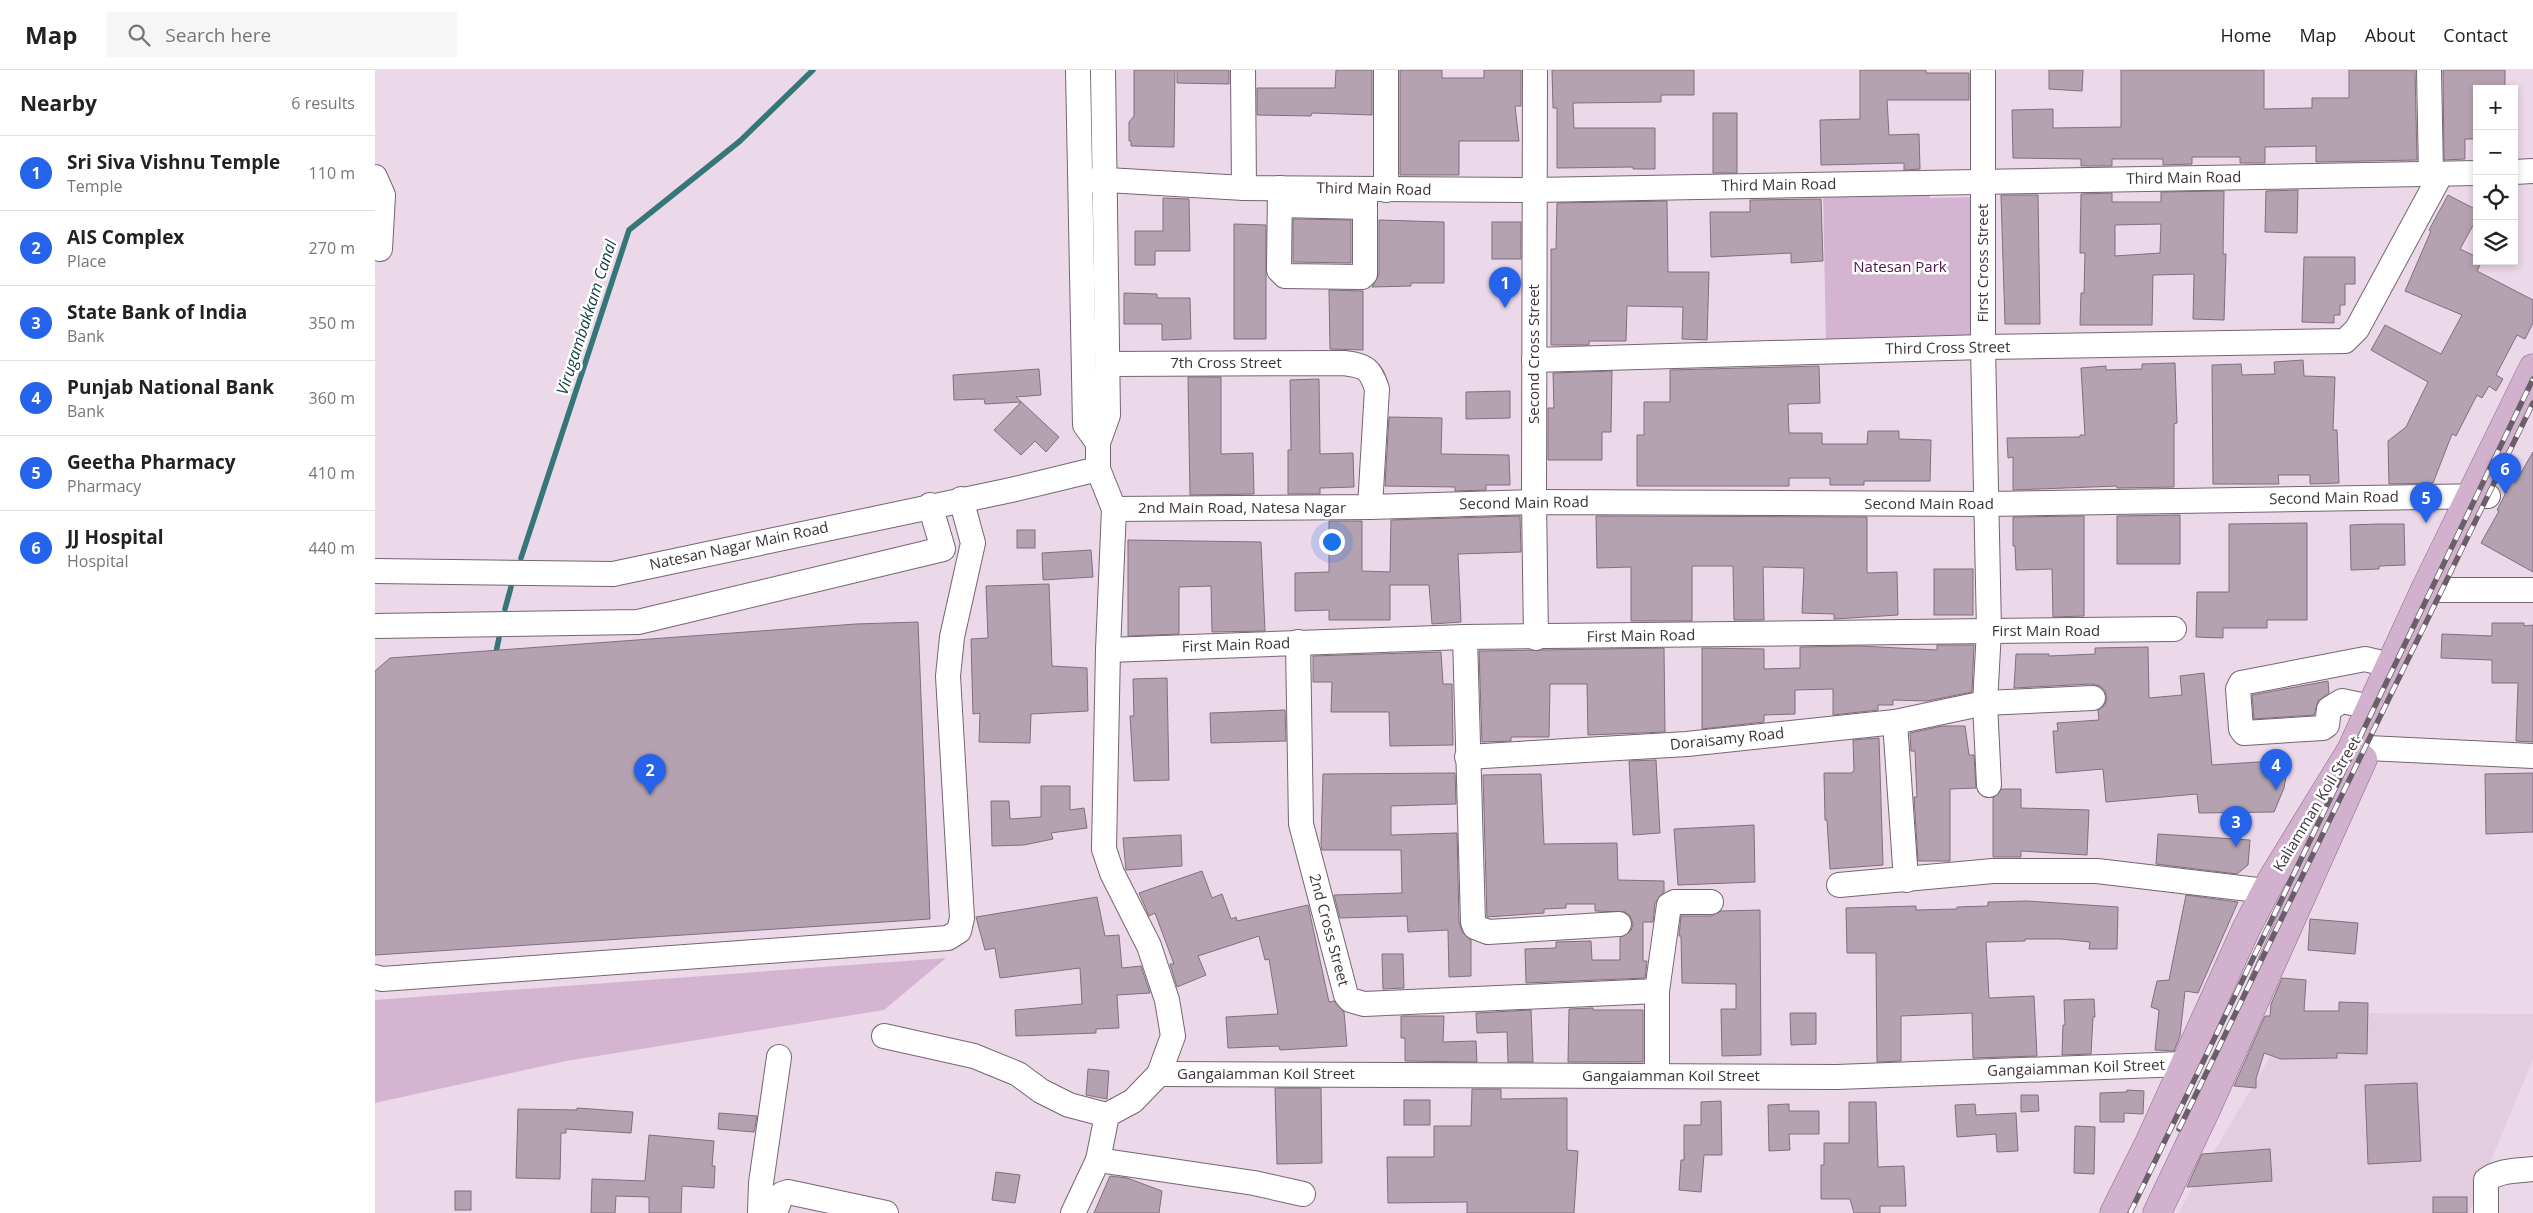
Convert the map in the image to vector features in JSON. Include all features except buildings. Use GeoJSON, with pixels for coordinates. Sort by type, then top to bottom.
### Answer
{"type":"FeatureCollection","features":[{"type":"Feature","properties":{"kind":"main road","name":"Kaliamman Koil Street"},"geometry":{"type":"LineString","coordinates":[[2481,496],[2533,368]]}},
{"type":"Feature","properties":{"kind":"main road","name":"Kaliamman Koil Street"},"geometry":{"type":"LineString","coordinates":[[2114,1213],[2149,1143],[2183,1064],[2266,890],[2351,750],[2390,665],[2533,403]]}},
{"type":"Feature","properties":{"kind":"main road","name":"Kaliamman Koil Street"},"geometry":{"type":"LineString","coordinates":[[2157,1213],[2206,1110],[2301,893],[2368,748],[2433,589]]}},
{"type":"Feature","properties":{"kind":"street"},"geometry":{"type":"LineString","coordinates":[[1078,70],[1085,425],[1097,443]]}},
{"type":"Feature","properties":{"kind":"street"},"geometry":{"type":"LineString","coordinates":[[885,1036],[974,1056],[1011,1070],[1041,1091],[1069,1105],[1107,1115],[1133,1101],[1159,1074],[1173,1036],[1167,1000],[1149,946],[1112,873],[1104,849],[1108,650],[1114,509],[1098,469],[1097,443],[1108,415],[1109,364],[1107,180],[1103,70]]}},
{"type":"Feature","properties":{"kind":"street"},"geometry":{"type":"LineString","coordinates":[[1243,70],[1244,188]]}},
{"type":"Feature","properties":{"kind":"street"},"geometry":{"type":"LineString","coordinates":[[1280,196],[1281,274],[1362,278],[1366,268],[1386,70]]}},
{"type":"Feature","properties":{"kind":"street","name":"Second Cross Street"},"geometry":{"type":"LineString","coordinates":[[1535,70],[1534,502],[1536,638]]}},
{"type":"Feature","properties":{"kind":"street","name":"First Cross Street"},"geometry":{"type":"LineString","coordinates":[[1983,70],[1983,347],[1988,504],[1989,630],[1985,703],[1989,785]]}},
{"type":"Feature","properties":{"kind":"street"},"geometry":{"type":"LineString","coordinates":[[2429,70],[2436,174]]}},
{"type":"Feature","properties":{"kind":"street"},"geometry":{"type":"LineString","coordinates":[[2518,172],[2533,171]]}},
{"type":"Feature","properties":{"kind":"street","name":"Third Main Road"},"geometry":{"type":"LineString","coordinates":[[1081,181],[1107,180],[1244,188],[1280,196],[2473,173]]}},
{"type":"Feature","properties":{"kind":"street","name":"Third Cross Street"},"geometry":{"type":"LineString","coordinates":[[1534,360],[1983,347],[2345,341],[2357,329],[2436,174]]}},
{"type":"Feature","properties":{"kind":"street"},"geometry":{"type":"LineString","coordinates":[[375,177],[383,195],[379,249]]}},
{"type":"Feature","properties":{"kind":"street","name":"7th Cross Street"},"geometry":{"type":"LineString","coordinates":[[1109,364],[1344,363],[1360,365],[1371,372],[1377,389],[1370,507]]}},
{"type":"Feature","properties":{"kind":"street","name":"Natesan Nagar Main Road"},"geometry":{"type":"LineString","coordinates":[[375,571],[613,574],[930,505],[1011,490],[1098,469]]}},
{"type":"Feature","properties":{"kind":"street","name":"Second Main Road"},"geometry":{"type":"LineString","coordinates":[[1370,507],[1534,502],[1988,504],[2481,496]]}},
{"type":"Feature","properties":{"kind":"street"},"geometry":{"type":"LineString","coordinates":[[375,977],[391,978],[948,938],[959,931],[962,918],[948,676],[952,637],[973,543],[961,499]]}},
{"type":"Feature","properties":{"kind":"street"},"geometry":{"type":"LineString","coordinates":[[930,505],[943,549]]}},
{"type":"Feature","properties":{"kind":"street","name":"2nd Main Road, Natesa Nagar"},"geometry":{"type":"LineString","coordinates":[[1114,509],[1370,507]]}},
{"type":"Feature","properties":{"kind":"street"},"geometry":{"type":"LineString","coordinates":[[375,626],[638,622],[973,543]]}},
{"type":"Feature","properties":{"kind":"street"},"geometry":{"type":"LineString","coordinates":[[2433,589],[2533,590]]}},
{"type":"Feature","properties":{"kind":"street","name":"First Main Road"},"geometry":{"type":"LineString","coordinates":[[1108,650],[1465,637],[1536,638],[1989,630],[2174,629]]}},
{"type":"Feature","properties":{"kind":"street"},"geometry":{"type":"LineString","coordinates":[[1465,637],[1471,913],[1475,927],[1488,932],[1619,924]]}},
{"type":"Feature","properties":{"kind":"street","name":"2nd Cross Street"},"geometry":{"type":"LineString","coordinates":[[1298,642],[1301,824],[1346,995],[1350,1000],[1364,1004],[1657,990]]}},
{"type":"Feature","properties":{"kind":"street"},"geometry":{"type":"LineString","coordinates":[[2371,707],[2342,700],[2329,709],[2327,725],[2323,728],[2244,733],[2241,728],[2238,689],[2241,683],[2365,660],[2390,665]]}},
{"type":"Feature","properties":{"kind":"street","name":"Doraisamy Road"},"geometry":{"type":"LineString","coordinates":[[1467,756],[1687,744],[1895,722],[1985,703],[2093,698]]}},
{"type":"Feature","properties":{"kind":"street"},"geometry":{"type":"LineString","coordinates":[[1895,722],[1906,880]]}},
{"type":"Feature","properties":{"kind":"street"},"geometry":{"type":"LineString","coordinates":[[2368,748],[2533,756]]}},
{"type":"Feature","properties":{"kind":"street"},"geometry":{"type":"LineString","coordinates":[[1839,884],[1993,872],[2097,872],[2266,890]]}},
{"type":"Feature","properties":{"kind":"street"},"geometry":{"type":"LineString","coordinates":[[1657,1076],[1657,990],[1669,905],[1675,902],[1711,902]]}},
{"type":"Feature","properties":{"kind":"street"},"geometry":{"type":"LineString","coordinates":[[760,1213],[761,1183],[779,1057]]}},
{"type":"Feature","properties":{"kind":"street","name":"Gangaiamman Koil Street"},"geometry":{"type":"LineString","coordinates":[[1159,1074],[1837,1077],[2183,1064]]}},
{"type":"Feature","properties":{"kind":"street"},"geometry":{"type":"LineString","coordinates":[[1073,1213],[1097,1160],[1107,1115]]}},
{"type":"Feature","properties":{"kind":"street"},"geometry":{"type":"LineString","coordinates":[[1097,1160],[1254,1183],[1303,1194]]}},
{"type":"Feature","properties":{"kind":"street"},"geometry":{"type":"LineString","coordinates":[[2486,1213],[2486,1180],[2494,1174],[2533,1169]]}},
{"type":"Feature","properties":{"kind":"street"},"geometry":{"type":"LineString","coordinates":[[775,1213],[782,1194],[789,1192],[886,1213]]}},
{"type":"Feature","properties":{"kind":"shaded area"},"geometry":{"type":"Polygon","coordinates":[[[2296,1013],[2533,1014],[2533,1059],[2469,1213],[2178,1213],[2296,1013]]]}},
{"type":"Feature","properties":{"kind":"green space","name":"Natesan Park"},"geometry":{"type":"Polygon","coordinates":[[[1929,188],[1930,198],[1974,197],[1977,341],[1826,344],[1823,190],[1929,188]]]}},
{"type":"Feature","properties":{"kind":"green space"},"geometry":{"type":"Polygon","coordinates":[[[946,958],[884,1010],[566,1061],[375,1103],[375,1000],[946,958]]]}},
{"type":"Feature","properties":{"kind":"waterway","name":"Virugambakkam Canal"},"geometry":{"type":"LineString","coordinates":[[521,558],[629,230],[740,141],[813,70]]}},
{"type":"Feature","properties":{"kind":"waterway","name":"Virugambakkam Canal"},"geometry":{"type":"LineString","coordinates":[[505,609],[511,587]]}},
{"type":"Feature","properties":{"kind":"waterway","name":"Virugambakkam Canal"},"geometry":{"type":"LineString","coordinates":[[495,657],[499,638]]}},
{"type":"Feature","properties":{"kind":"railway"},"geometry":{"type":"LineString","coordinates":[[2130,1213],[2533,379]]}},
{"type":"Feature","properties":{"kind":"railway"},"geometry":{"type":"LineString","coordinates":[[2179,1129],[2533,403]]}},
{"type":"Feature","properties":{"kind":"place","name":"Sri Siva Vishnu Temple"},"geometry":{"type":"Point","coordinates":[1505,308]}},
{"type":"Feature","properties":{"kind":"place","name":"JJ Hospital"},"geometry":{"type":"Point","coordinates":[2505,494]}},
{"type":"Feature","properties":{"kind":"place","name":"Geetha Pharmacy"},"geometry":{"type":"Point","coordinates":[2426,523]}},
{"type":"Feature","properties":{"kind":"place","name":"Punjab National Bank"},"geometry":{"type":"Point","coordinates":[2276,790]}},
{"type":"Feature","properties":{"kind":"place","name":"AIS Complex"},"geometry":{"type":"Point","coordinates":[650,795]}},
{"type":"Feature","properties":{"kind":"place","name":"State Bank of India"},"geometry":{"type":"Point","coordinates":[2236,847]}}]}
